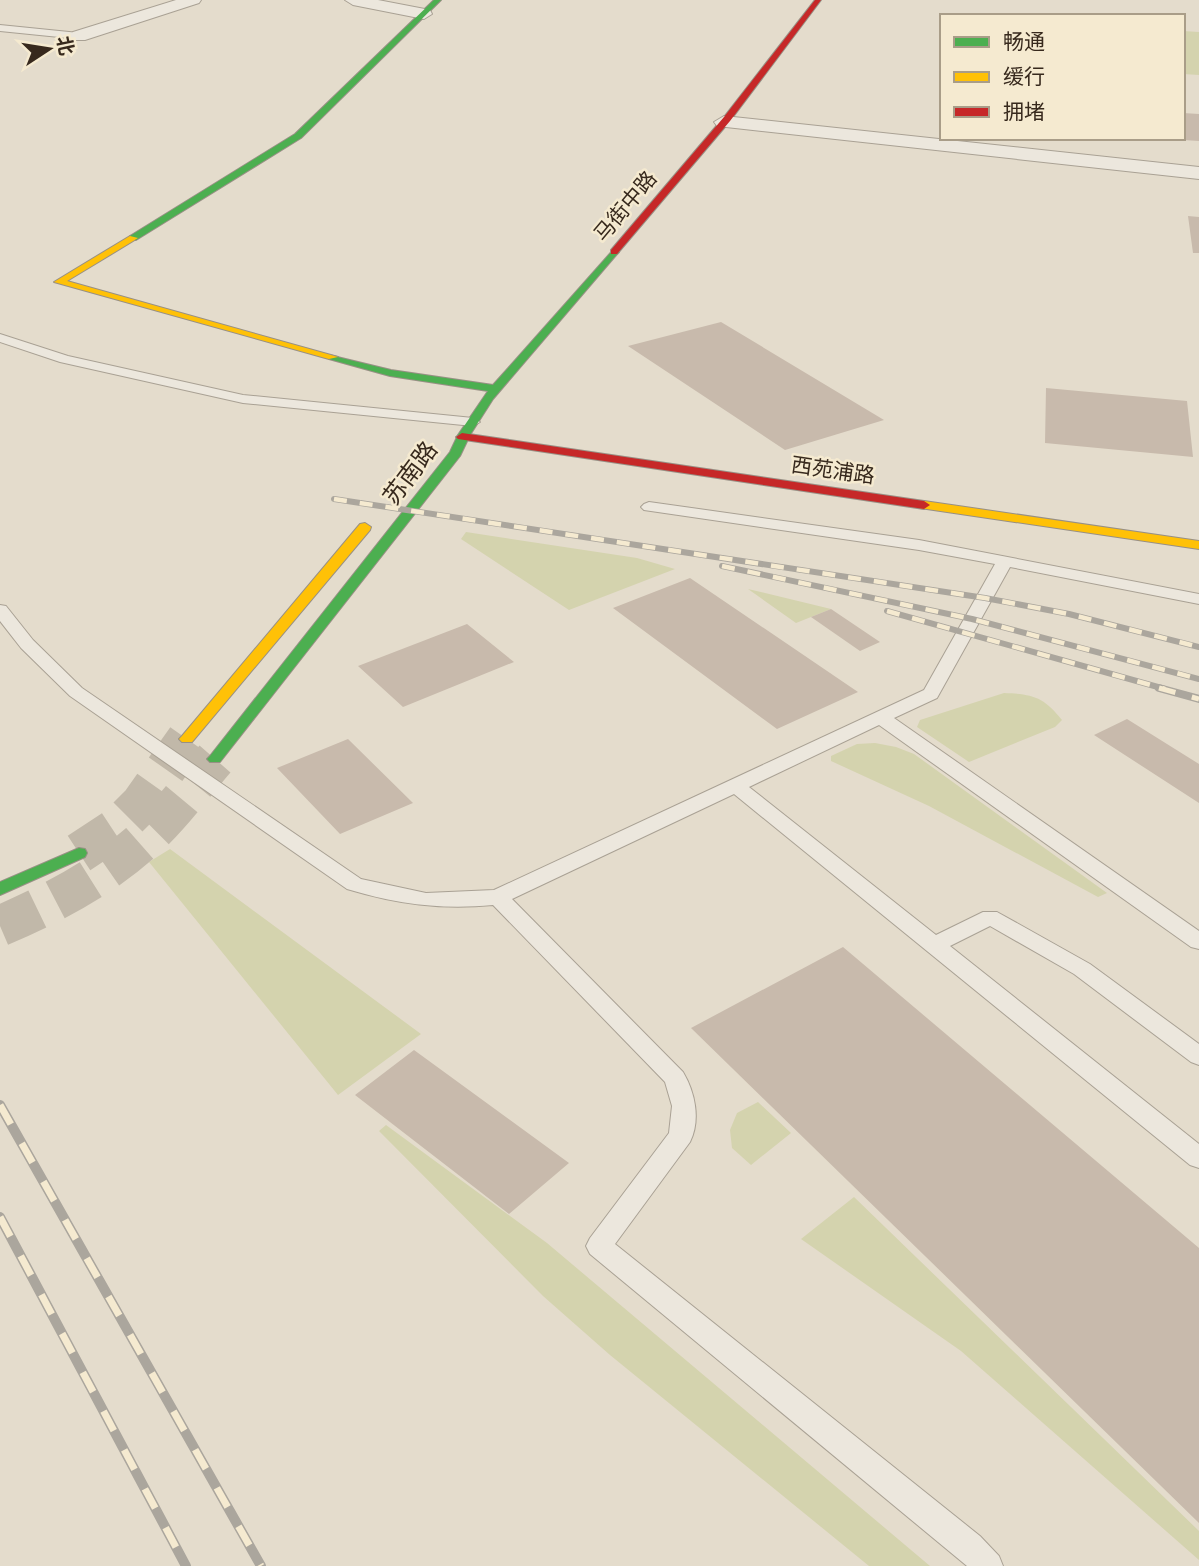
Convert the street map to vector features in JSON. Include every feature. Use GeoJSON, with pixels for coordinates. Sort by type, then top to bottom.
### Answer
{"type":"FeatureCollection","features":[{"type":"Feature","properties":{"kind":"street"},"geometry":{"type":"LineString","coordinates":[[79,36],[193,0]]}},
{"type":"Feature","properties":{"kind":"street"},"geometry":{"type":"LineString","coordinates":[[353,0],[424,14]]}},
{"type":"Feature","properties":{"kind":"street"},"geometry":{"type":"LineString","coordinates":[[438,0],[299,136],[59,282],[390,373],[498,389]]}},
{"type":"Feature","properties":{"kind":"street","name":"马街中路"},"geometry":{"type":"LineString","coordinates":[[462,437],[498,389],[724,122],[818,0]]}},
{"type":"Feature","properties":{"kind":"street"},"geometry":{"type":"LineString","coordinates":[[724,122],[1199,173]]}},
{"type":"Feature","properties":{"kind":"street","name":"苏南路"},"geometry":{"type":"LineString","coordinates":[[440,446],[462,437]]}},
{"type":"Feature","properties":{"kind":"street","name":"苏南路"},"geometry":{"type":"LineString","coordinates":[[215,759],[456,453],[462,437]]}},
{"type":"Feature","properties":{"kind":"street","name":"西苑浦路"},"geometry":{"type":"LineString","coordinates":[[462,437],[1199,545]]}},
{"type":"Feature","properties":{"kind":"street","name":"苏南路"},"geometry":{"type":"LineString","coordinates":[[187,739],[376,515]]}},
{"type":"Feature","properties":{"kind":"street"},"geometry":{"type":"LineString","coordinates":[[0,889],[79,853]]}},
{"type":"Feature","properties":{"kind":"lane"},"geometry":{"type":"LineString","coordinates":[[0,28],[79,36]]}},
{"type":"Feature","properties":{"kind":"lane"},"geometry":{"type":"LineString","coordinates":[[0,338],[65,359],[243,399],[473,422]]}},
{"type":"Feature","properties":{"kind":"lane"},"geometry":{"type":"LineString","coordinates":[[649,507],[919,545],[1199,599]]}},
{"type":"Feature","properties":{"kind":"lane"},"geometry":{"type":"LineString","coordinates":[[0,610],[27,644],[76,692],[354,884],[395,898],[445,903],[498,897],[931,694],[1005,561]]}},
{"type":"Feature","properties":{"kind":"lane"},"geometry":{"type":"LineString","coordinates":[[881,718],[1199,942]]}},
{"type":"Feature","properties":{"kind":"lane"},"geometry":{"type":"LineString","coordinates":[[736,786],[1199,1158]]}},
{"type":"Feature","properties":{"kind":"lane"},"geometry":{"type":"LineString","coordinates":[[498,897],[676,1078],[684,1106],[681,1135],[599,1246],[969,1546],[988,1566]]}},
{"type":"Feature","properties":{"kind":"lane"},"geometry":{"type":"LineString","coordinates":[[934,945],[990,917],[1082,969],[1199,1056]]}},
{"type":"Feature","properties":{"kind":"green space"},"geometry":{"type":"Polygon","coordinates":[[[1185,31],[1199,32],[1199,75],[1185,74],[1185,31]]]}},
{"type":"Feature","properties":{"kind":"green space"},"geometry":{"type":"Polygon","coordinates":[[[466,532],[637,558],[675,569],[569,610],[461,539],[466,532]]]}},
{"type":"Feature","properties":{"kind":"green space"},"geometry":{"type":"Polygon","coordinates":[[[748,589],[831,609],[796,623],[748,589]]]}},
{"type":"Feature","properties":{"kind":"green space"},"geometry":{"type":"Polygon","coordinates":[[[1004,693],[1037,698],[1062,720],[1055,727],[969,762],[917,727],[920,720],[1004,693]]]}},
{"type":"Feature","properties":{"kind":"green space"},"geometry":{"type":"Polygon","coordinates":[[[875,743],[914,754],[1107,893],[1098,897],[929,806],[831,761],[831,756],[857,744],[875,743]]]}},
{"type":"Feature","properties":{"kind":"green space"},"geometry":{"type":"Polygon","coordinates":[[[170,849],[421,1034],[338,1095],[149,862],[170,849]]]}},
{"type":"Feature","properties":{"kind":"green space"},"geometry":{"type":"Polygon","coordinates":[[[758,1102],[791,1133],[751,1165],[732,1148],[730,1130],[737,1113],[758,1102]]]}},
{"type":"Feature","properties":{"kind":"green space"},"geometry":{"type":"Polygon","coordinates":[[[386,1125],[547,1243],[930,1566],[869,1566],[610,1355],[543,1296],[379,1131],[386,1125]]]}},
{"type":"Feature","properties":{"kind":"green space"},"geometry":{"type":"Polygon","coordinates":[[[854,1197],[1199,1531],[1199,1560],[961,1351],[801,1239],[854,1197]]]}},
{"type":"Feature","properties":{"kind":"building"},"geometry":{"type":"Polygon","coordinates":[[[1185,113],[1199,114],[1199,141],[1183,140],[1185,113]]]}},
{"type":"Feature","properties":{"kind":"building"},"geometry":{"type":"Polygon","coordinates":[[[1188,216],[1199,217],[1199,253],[1193,253],[1188,216]]]}},
{"type":"Feature","properties":{"kind":"building"},"geometry":{"type":"Polygon","coordinates":[[[721,322],[884,420],[785,450],[628,346],[721,322]]]}},
{"type":"Feature","properties":{"kind":"building"},"geometry":{"type":"Polygon","coordinates":[[[1046,388],[1187,401],[1193,457],[1045,443],[1046,388]]]}},
{"type":"Feature","properties":{"kind":"building"},"geometry":{"type":"Polygon","coordinates":[[[690,578],[858,692],[777,729],[613,608],[690,578]]]}},
{"type":"Feature","properties":{"kind":"building"},"geometry":{"type":"Polygon","coordinates":[[[831,609],[880,642],[860,651],[811,617],[831,609]]]}},
{"type":"Feature","properties":{"kind":"building"},"geometry":{"type":"Polygon","coordinates":[[[467,624],[514,662],[403,707],[358,666],[467,624]]]}},
{"type":"Feature","properties":{"kind":"building"},"geometry":{"type":"Polygon","coordinates":[[[1127,719],[1199,764],[1199,803],[1094,735],[1127,719]]]}},
{"type":"Feature","properties":{"kind":"building"},"geometry":{"type":"Polygon","coordinates":[[[348,739],[413,803],[340,834],[277,768],[348,739]]]}},
{"type":"Feature","properties":{"kind":"building"},"geometry":{"type":"Polygon","coordinates":[[[843,947],[1199,1248],[1199,1523],[691,1028],[843,947]]]}},
{"type":"Feature","properties":{"kind":"building"},"geometry":{"type":"Polygon","coordinates":[[[414,1050],[569,1163],[509,1214],[355,1095],[414,1050]]]}},
{"type":"Feature","properties":{"kind":"tunnel"},"geometry":{"type":"LineString","coordinates":[[79,853],[117,828],[141,804],[187,739]]}},
{"type":"Feature","properties":{"kind":"tunnel"},"geometry":{"type":"LineString","coordinates":[[0,926],[82,885],[120,859],[163,821],[215,759]]}},
{"type":"Feature","properties":{"kind":"railway"},"geometry":{"type":"LineString","coordinates":[[334,499],[985,598],[1069,614],[1199,647]]}},
{"type":"Feature","properties":{"kind":"railway"},"geometry":{"type":"LineString","coordinates":[[722,566],[972,619],[1199,679]]}},
{"type":"Feature","properties":{"kind":"railway"},"geometry":{"type":"LineString","coordinates":[[887,611],[1165,689]]}},
{"type":"Feature","properties":{"kind":"railway"},"geometry":{"type":"LineString","coordinates":[[1159,688],[1199,699]]}},
{"type":"Feature","properties":{"kind":"railway"},"geometry":{"type":"LineString","coordinates":[[0,1105],[261,1566]]}},
{"type":"Feature","properties":{"kind":"railway"},"geometry":{"type":"LineString","coordinates":[[0,1217],[186,1566]]}},
{"type":"Feature","properties":{"kind":"traffic: fast"},"geometry":{"type":"LineString","coordinates":[[133,238],[298,136],[438,0]]}},
{"type":"Feature","properties":{"kind":"traffic: fast"},"geometry":{"type":"LineString","coordinates":[[215,759],[456,453],[464,435],[489,397],[614,252]]}},
{"type":"Feature","properties":{"kind":"traffic: fast"},"geometry":{"type":"LineString","coordinates":[[333,357],[390,373],[498,389]]}},
{"type":"Feature","properties":{"kind":"traffic: fast"},"geometry":{"type":"LineString","coordinates":[[0,889],[79,853]]}},
{"type":"Feature","properties":{"kind":"traffic: slow"},"geometry":{"type":"LineString","coordinates":[[133,238],[59,282],[333,357]]}},
{"type":"Feature","properties":{"kind":"traffic: slow"},"geometry":{"type":"LineString","coordinates":[[924,505],[1199,545]]}},
{"type":"Feature","properties":{"kind":"traffic: slow"},"geometry":{"type":"LineString","coordinates":[[187,739],[365,527]]}},
{"type":"Feature","properties":{"kind":"traffic: jam"},"geometry":{"type":"LineString","coordinates":[[614,252],[727,119],[818,0]]}},
{"type":"Feature","properties":{"kind":"traffic: jam"},"geometry":{"type":"LineString","coordinates":[[462,437],[924,505]]}}]}
